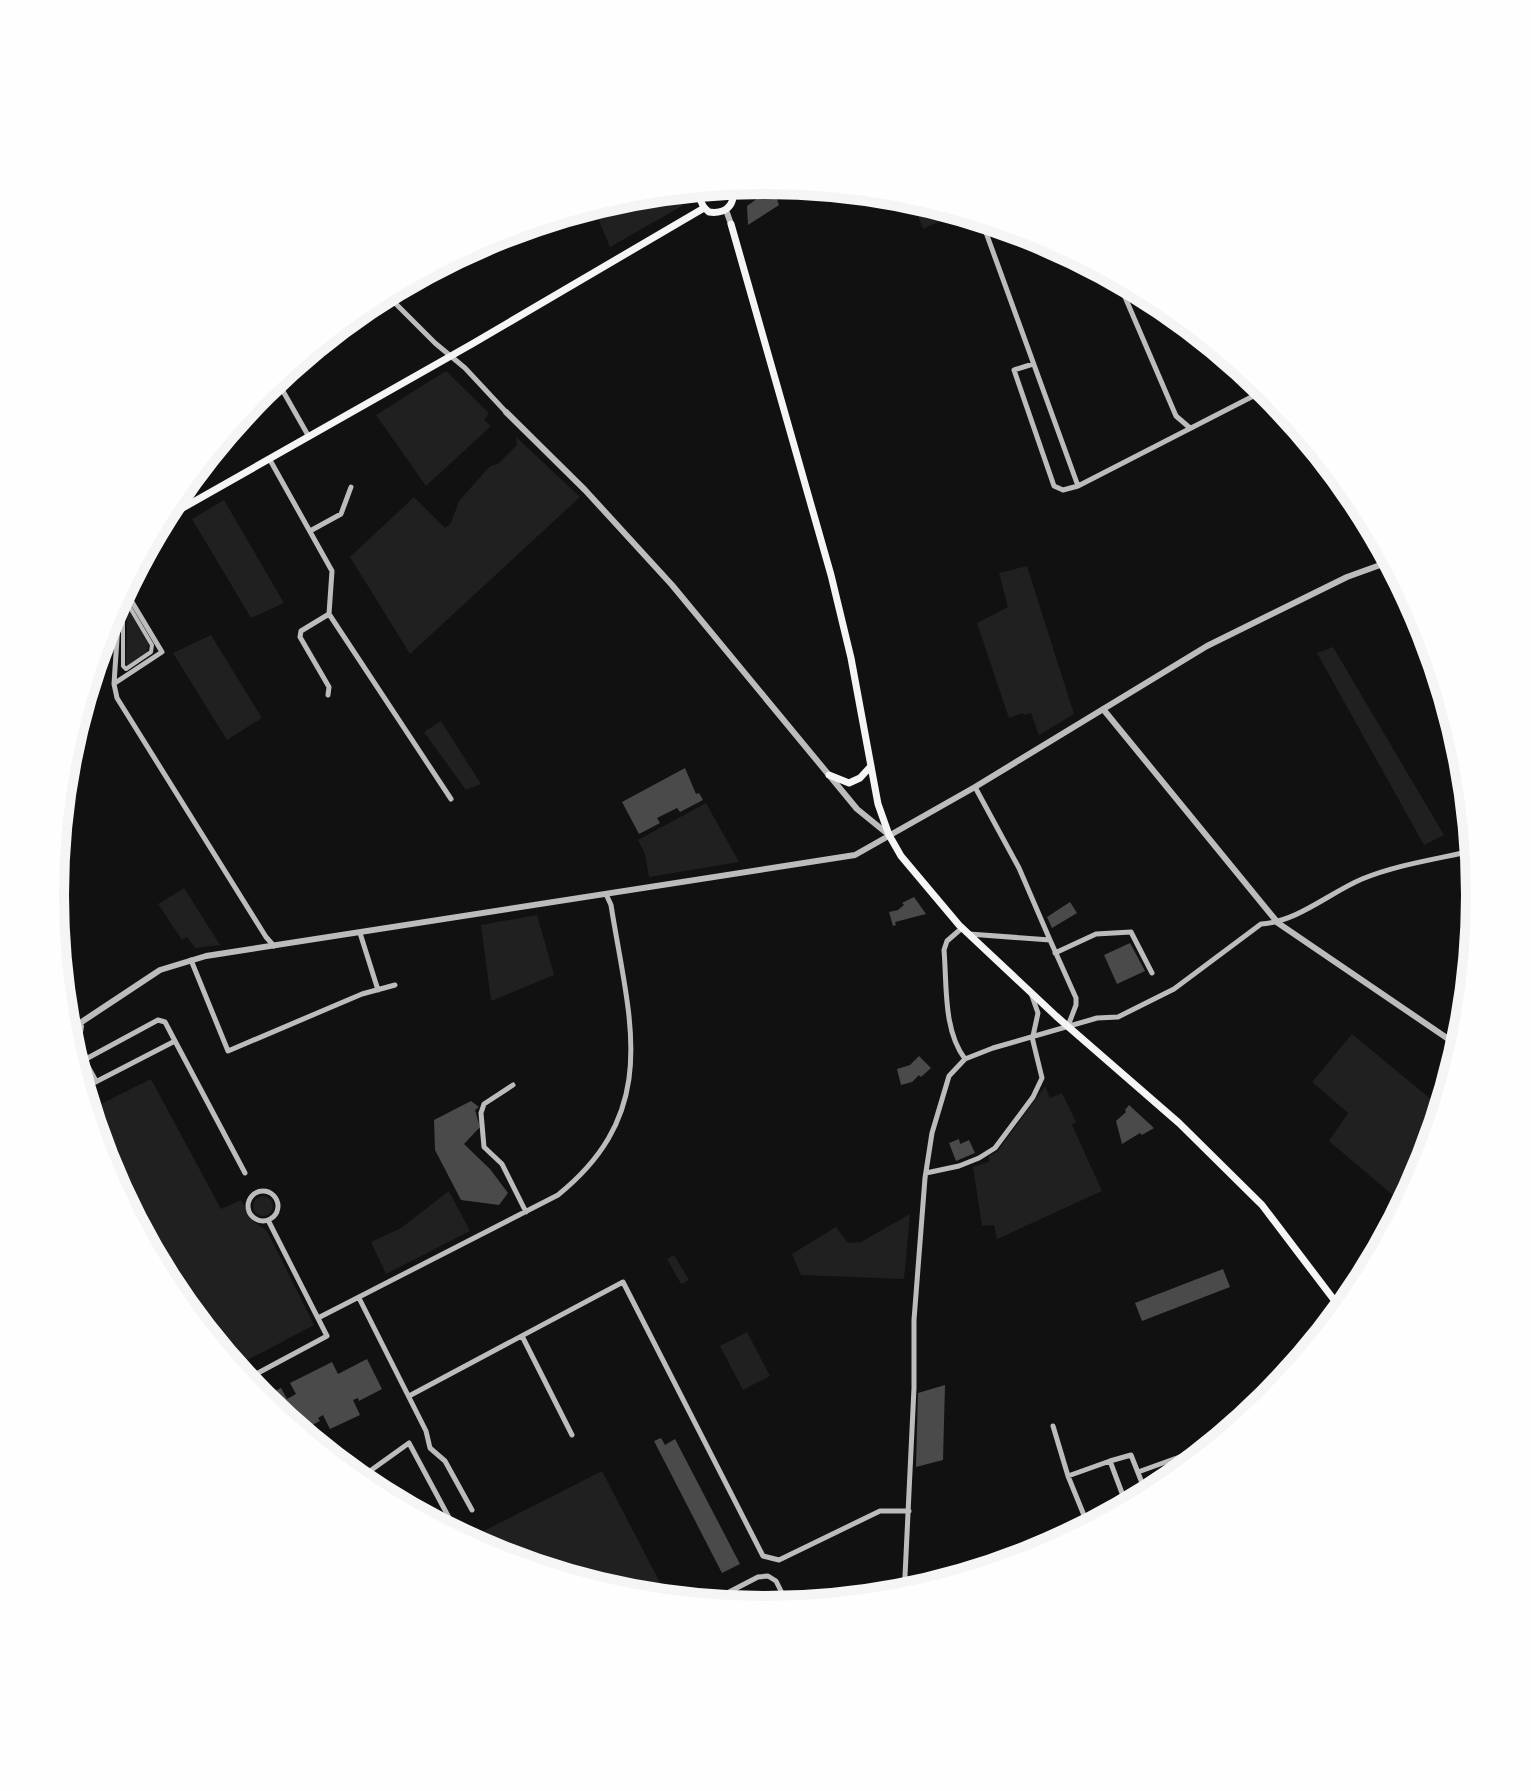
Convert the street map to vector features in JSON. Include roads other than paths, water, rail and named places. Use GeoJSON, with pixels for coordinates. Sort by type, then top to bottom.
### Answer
{"type":"FeatureCollection","features":[{"type":"Feature","properties":{"kind":"main road"},"geometry":{"type":"LineString","coordinates":[[699,198],[704,208],[715,213],[726,210],[732,195]]}},
{"type":"Feature","properties":{"kind":"main road"},"geometry":{"type":"LineString","coordinates":[[179,510],[704,208]]}},
{"type":"Feature","properties":{"kind":"main road"},"geometry":{"type":"LineString","coordinates":[[731,224],[831,575],[851,658],[878,804],[889,835],[901,856],[962,928],[1227,1169],[1275,1221],[1336,1303]]}},
{"type":"Feature","properties":{"kind":"main road"},"geometry":{"type":"LineString","coordinates":[[829,775],[849,783],[860,778],[871,766]]}},
{"type":"Feature","properties":{"kind":"street"},"geometry":{"type":"LineString","coordinates":[[726,210],[731,224]]}},
{"type":"Feature","properties":{"kind":"street"},"geometry":{"type":"LineString","coordinates":[[985,229],[1078,486]]}},
{"type":"Feature","properties":{"kind":"street"},"geometry":{"type":"LineString","coordinates":[[1123,292],[1176,416],[1190,428]]}},
{"type":"Feature","properties":{"kind":"street"},"geometry":{"type":"LineString","coordinates":[[394,301],[585,490],[672,585],[857,809],[889,835]]}},
{"type":"Feature","properties":{"kind":"street"},"geometry":{"type":"LineString","coordinates":[[1033,364],[1014,370],[1054,486],[1063,490],[1078,486],[1257,394]]}},
{"type":"Feature","properties":{"kind":"street"},"geometry":{"type":"LineString","coordinates":[[281,388],[309,437]]}},
{"type":"Feature","properties":{"kind":"street"},"geometry":{"type":"LineString","coordinates":[[270,460],[332,571],[329,614],[451,799]]}},
{"type":"Feature","properties":{"kind":"street"},"geometry":{"type":"LineString","coordinates":[[310,531],[341,514],[351,487]]}},
{"type":"Feature","properties":{"kind":"street"},"geometry":{"type":"LineString","coordinates":[[80,1023],[143,979],[191,959],[855,855],[975,787],[1233,632],[1347,577],[1383,564]]}},
{"type":"Feature","properties":{"kind":"street"},"geometry":{"type":"LineString","coordinates":[[114,684],[162,652],[130,598]]}},
{"type":"Feature","properties":{"kind":"street"},"geometry":{"type":"LineString","coordinates":[[123,614],[123,666],[126,669],[151,652],[152,645],[127,605]]}},
{"type":"Feature","properties":{"kind":"street"},"geometry":{"type":"LineString","coordinates":[[328,695],[329,687],[300,637],[301,631],[329,614]]}},
{"type":"Feature","properties":{"kind":"street"},"geometry":{"type":"LineString","coordinates":[[118,625],[114,684],[117,698],[274,947]]}},
{"type":"Feature","properties":{"kind":"street"},"geometry":{"type":"LineString","coordinates":[[1103,709],[1278,923],[1452,1041]]}},
{"type":"Feature","properties":{"kind":"street"},"geometry":{"type":"LineString","coordinates":[[975,787],[1019,868],[1076,999],[1068,1026]]}},
{"type":"Feature","properties":{"kind":"street"},"geometry":{"type":"LineString","coordinates":[[905,1583],[914,1320],[926,1173],[940,1100],[949,1076],[965,1059],[1097,1018],[1118,1017],[1174,989],[1261,924],[1278,923],[1359,881],[1389,869],[1465,852]]}},
{"type":"Feature","properties":{"kind":"street"},"geometry":{"type":"LineString","coordinates":[[318,1318],[565,1190],[602,1152],[618,1122],[628,1090],[633,1057],[611,905],[606,894]]}},
{"type":"Feature","properties":{"kind":"street"},"geometry":{"type":"LineString","coordinates":[[962,928],[947,941],[944,950],[951,1031],[965,1059]]}},
{"type":"Feature","properties":{"kind":"street"},"geometry":{"type":"LineString","coordinates":[[1055,953],[1096,934],[1131,932],[1152,973]]}},
{"type":"Feature","properties":{"kind":"street"},"geometry":{"type":"LineString","coordinates":[[360,933],[378,990]]}},
{"type":"Feature","properties":{"kind":"street"},"geometry":{"type":"LineString","coordinates":[[969,934],[1050,940]]}},
{"type":"Feature","properties":{"kind":"street"},"geometry":{"type":"LineString","coordinates":[[191,959],[228,1051],[395,985]]}},
{"type":"Feature","properties":{"kind":"street"},"geometry":{"type":"LineString","coordinates":[[926,1173],[969,1162],[995,1148],[1033,1097],[1042,1078],[1032,1037],[1038,1013],[1031,993]]}},
{"type":"Feature","properties":{"kind":"street"},"geometry":{"type":"LineString","coordinates":[[75,1019],[80,1023],[78,1037]]}},
{"type":"Feature","properties":{"kind":"street"},"geometry":{"type":"LineString","coordinates":[[96,1081],[85,1060],[158,1020],[165,1022],[245,1173]]}},
{"type":"Feature","properties":{"kind":"street"},"geometry":{"type":"LineString","coordinates":[[90,1084],[175,1041]]}},
{"type":"Feature","properties":{"kind":"street"},"geometry":{"type":"LineString","coordinates":[[513,1085],[484,1104],[481,1113],[484,1147],[502,1164],[526,1212]]}},
{"type":"Feature","properties":{"kind":"street"},"geometry":{"type":"LineString","coordinates":[[265,1191],[276,1200],[275,1214],[268,1220],[258,1220],[250,1214],[248,1205],[256,1193],[265,1191]]}},
{"type":"Feature","properties":{"kind":"street"},"geometry":{"type":"LineString","coordinates":[[254,1375],[327,1336],[268,1220]]}},
{"type":"Feature","properties":{"kind":"street"},"geometry":{"type":"LineString","coordinates":[[409,1396],[623,1282],[763,1556],[779,1560],[880,1511],[909,1511]]}},
{"type":"Feature","properties":{"kind":"street"},"geometry":{"type":"LineString","coordinates":[[359,1298],[426,1431],[430,1448],[445,1461],[472,1510]]}},
{"type":"Feature","properties":{"kind":"street"},"geometry":{"type":"LineString","coordinates":[[522,1336],[572,1435]]}},
{"type":"Feature","properties":{"kind":"street"},"geometry":{"type":"LineString","coordinates":[[1053,1426],[1086,1520]]}},
{"type":"Feature","properties":{"kind":"street"},"geometry":{"type":"LineString","coordinates":[[367,1473],[409,1443],[452,1523]]}},
{"type":"Feature","properties":{"kind":"street"},"geometry":{"type":"LineString","coordinates":[[1138,1472],[1193,1452]]}},
{"type":"Feature","properties":{"kind":"street"},"geometry":{"type":"LineString","coordinates":[[1068,1476],[1131,1455],[1143,1486]]}},
{"type":"Feature","properties":{"kind":"street"},"geometry":{"type":"LineString","coordinates":[[1110,1461],[1124,1498]]}},
{"type":"Feature","properties":{"kind":"street"},"geometry":{"type":"LineString","coordinates":[[723,1595],[758,1577],[768,1576],[776,1581],[784,1596]]}}]}
